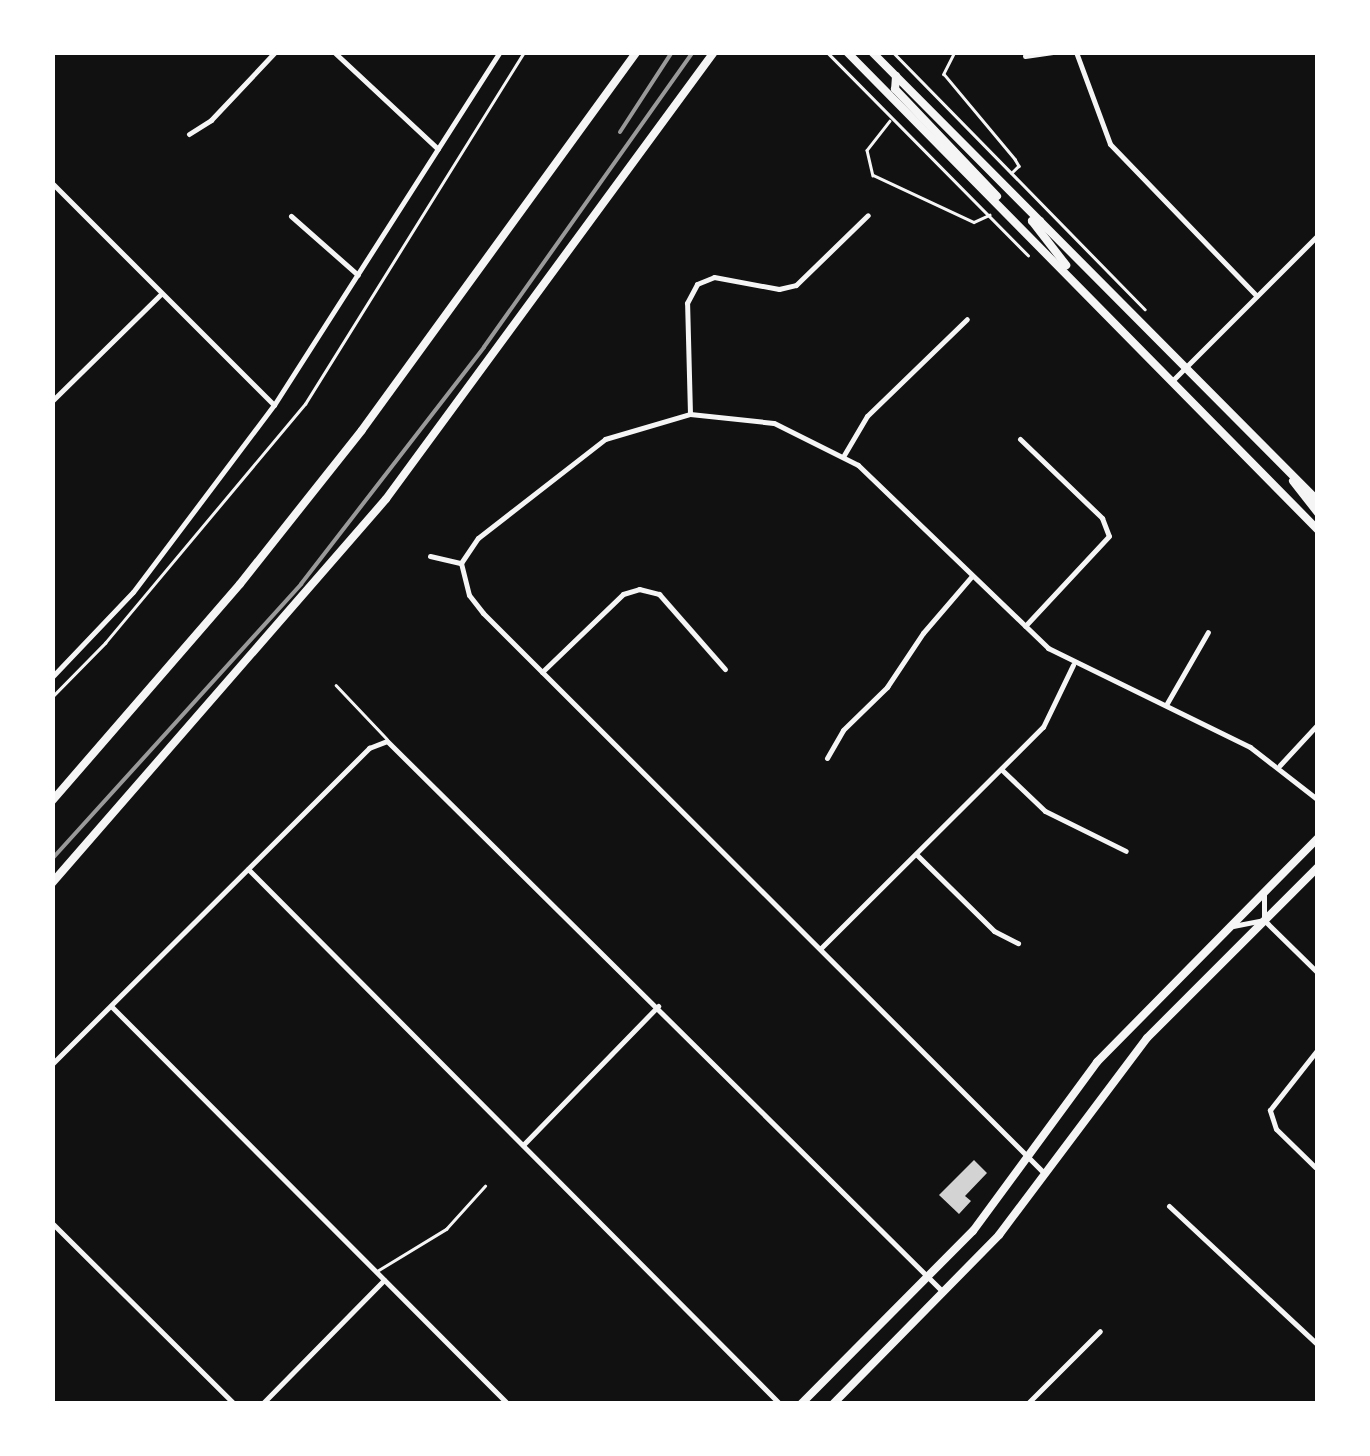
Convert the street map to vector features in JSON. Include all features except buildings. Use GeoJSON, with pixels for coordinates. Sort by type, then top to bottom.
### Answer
{"type":"FeatureCollection","features":[{"type":"Feature","properties":{"kind":"main road"},"geometry":{"type":"LineString","coordinates":[[52,798],[88,762],[362,430],[638,52]]}},
{"type":"Feature","properties":{"kind":"main road"},"geometry":{"type":"LineString","coordinates":[[52,883],[386,499],[714,52]]}},
{"type":"Feature","properties":{"kind":"main road"},"geometry":{"type":"LineString","coordinates":[[847,52],[1318,530]]}},
{"type":"Feature","properties":{"kind":"main road"},"geometry":{"type":"LineString","coordinates":[[872,52],[1318,501]]}},
{"type":"Feature","properties":{"kind":"main road"},"geometry":{"type":"LineString","coordinates":[[896,76],[894,88],[987,180],[1004,208]]}},
{"type":"Feature","properties":{"kind":"main road"},"geometry":{"type":"LineString","coordinates":[[1040,221],[1032,222],[1073,278]]}},
{"type":"Feature","properties":{"kind":"main road"},"geometry":{"type":"LineString","coordinates":[[1289,472],[1318,513]]}},
{"type":"Feature","properties":{"kind":"main road"},"geometry":{"type":"LineString","coordinates":[[802,1404],[973,1232],[1097,1062],[1318,838]]}},
{"type":"Feature","properties":{"kind":"main road"},"geometry":{"type":"LineString","coordinates":[[834,1404],[999,1235],[1042,1170],[1147,1038],[1318,867]]}},
{"type":"Feature","properties":{"kind":"street"},"geometry":{"type":"LineString","coordinates":[[189,134],[211,120],[276,52]]}},
{"type":"Feature","properties":{"kind":"street"},"geometry":{"type":"LineString","coordinates":[[334,52],[438,149]]}},
{"type":"Feature","properties":{"kind":"street"},"geometry":{"type":"LineString","coordinates":[[52,677],[133,592],[274,405],[500,52]]}},
{"type":"Feature","properties":{"kind":"street"},"geometry":{"type":"LineString","coordinates":[[1025,56],[1053,52]]}},
{"type":"Feature","properties":{"kind":"street"},"geometry":{"type":"LineString","coordinates":[[1076,52],[1110,144],[1257,296]]}},
{"type":"Feature","properties":{"kind":"street"},"geometry":{"type":"LineString","coordinates":[[52,182],[274,405]]}},
{"type":"Feature","properties":{"kind":"street"},"geometry":{"type":"LineString","coordinates":[[690,414],[687,304],[697,284],[714,276],[779,289],[796,286],[868,215]]}},
{"type":"Feature","properties":{"kind":"street"},"geometry":{"type":"LineString","coordinates":[[292,216],[358,274]]}},
{"type":"Feature","properties":{"kind":"street"},"geometry":{"type":"LineString","coordinates":[[1171,382],[1318,235]]}},
{"type":"Feature","properties":{"kind":"street"},"geometry":{"type":"LineString","coordinates":[[52,401],[162,293]]}},
{"type":"Feature","properties":{"kind":"street"},"geometry":{"type":"LineString","coordinates":[[844,455],[867,416],[968,319]]}},
{"type":"Feature","properties":{"kind":"street"},"geometry":{"type":"LineString","coordinates":[[461,563],[478,538],[590,446],[648,422],[690,414],[774,423],[844,455],[1025,626],[1073,665],[1166,706],[1280,766],[1318,800]]}},
{"type":"Feature","properties":{"kind":"street"},"geometry":{"type":"LineString","coordinates":[[1020,439],[1102,518],[1109,536],[1025,626]]}},
{"type":"Feature","properties":{"kind":"street"},"geometry":{"type":"LineString","coordinates":[[430,556],[461,563]]}},
{"type":"Feature","properties":{"kind":"street"},"geometry":{"type":"LineString","coordinates":[[461,563],[475,604],[1042,1170]]}},
{"type":"Feature","properties":{"kind":"street"},"geometry":{"type":"LineString","coordinates":[[826,758],[843,730],[887,687],[972,577]]}},
{"type":"Feature","properties":{"kind":"street"},"geometry":{"type":"LineString","coordinates":[[542,672],[623,594],[639,589],[659,594],[725,669]]}},
{"type":"Feature","properties":{"kind":"street"},"geometry":{"type":"LineString","coordinates":[[1166,706],[1208,632]]}},
{"type":"Feature","properties":{"kind":"street"},"geometry":{"type":"LineString","coordinates":[[820,950],[1043,727],[1073,665]]}},
{"type":"Feature","properties":{"kind":"street"},"geometry":{"type":"LineString","coordinates":[[1280,766],[1318,724]]}},
{"type":"Feature","properties":{"kind":"street"},"geometry":{"type":"LineString","coordinates":[[52,1064],[369,748],[387,741],[943,1292]]}},
{"type":"Feature","properties":{"kind":"street"},"geometry":{"type":"LineString","coordinates":[[1002,770],[1045,811],[1126,852]]}},
{"type":"Feature","properties":{"kind":"street"},"geometry":{"type":"LineString","coordinates":[[917,854],[994,931],[1018,943]]}},
{"type":"Feature","properties":{"kind":"street"},"geometry":{"type":"LineString","coordinates":[[248,869],[780,1404]]}},
{"type":"Feature","properties":{"kind":"street"},"geometry":{"type":"LineString","coordinates":[[1266,888],[1264,920],[1318,974]]}},
{"type":"Feature","properties":{"kind":"street"},"geometry":{"type":"LineString","coordinates":[[1227,928],[1264,920]]}},
{"type":"Feature","properties":{"kind":"street"},"geometry":{"type":"LineString","coordinates":[[111,1006],[508,1404]]}},
{"type":"Feature","properties":{"kind":"street"},"geometry":{"type":"LineString","coordinates":[[522,1145],[658,1006]]}},
{"type":"Feature","properties":{"kind":"street"},"geometry":{"type":"LineString","coordinates":[[1315,1167],[1276,1129],[1270,1110],[1318,1049]]}},
{"type":"Feature","properties":{"kind":"street"},"geometry":{"type":"LineString","coordinates":[[1169,1206],[1318,1345]]}},
{"type":"Feature","properties":{"kind":"street"},"geometry":{"type":"LineString","coordinates":[[52,1223],[234,1404]]}},
{"type":"Feature","properties":{"kind":"street"},"geometry":{"type":"LineString","coordinates":[[262,1404],[384,1280]]}},
{"type":"Feature","properties":{"kind":"street"},"geometry":{"type":"LineString","coordinates":[[1026,1404],[1100,1331]]}},
{"type":"Feature","properties":{"kind":"lane"},"geometry":{"type":"LineString","coordinates":[[336,684],[387,741]]}},
{"type":"Feature","properties":{"kind":"lane"},"geometry":{"type":"LineString","coordinates":[[376,1272],[394,1254],[446,1229],[486,1186]]}},
{"type":"Feature","properties":{"kind":"path"},"geometry":{"type":"LineString","coordinates":[[52,697],[106,643],[305,404],[524,52]]}},
{"type":"Feature","properties":{"kind":"path"},"geometry":{"type":"LineString","coordinates":[[827,52],[1028,255]]}},
{"type":"Feature","properties":{"kind":"path"},"geometry":{"type":"LineString","coordinates":[[893,52],[1145,310]]}},
{"type":"Feature","properties":{"kind":"path"},"geometry":{"type":"LineString","coordinates":[[955,52],[944,74],[1015,160],[1019,166],[1012,173]]}},
{"type":"Feature","properties":{"kind":"path"},"geometry":{"type":"LineString","coordinates":[[890,121],[867,150],[873,174],[974,222],[989,215]]}},
{"type":"Feature","properties":{"kind":"railway"},"geometry":{"type":"LineString","coordinates":[[620,132],[672,52]]}},
{"type":"Feature","properties":{"kind":"railway"},"geometry":{"type":"LineString","coordinates":[[52,859],[301,584],[484,347],[693,52]]}}]}
